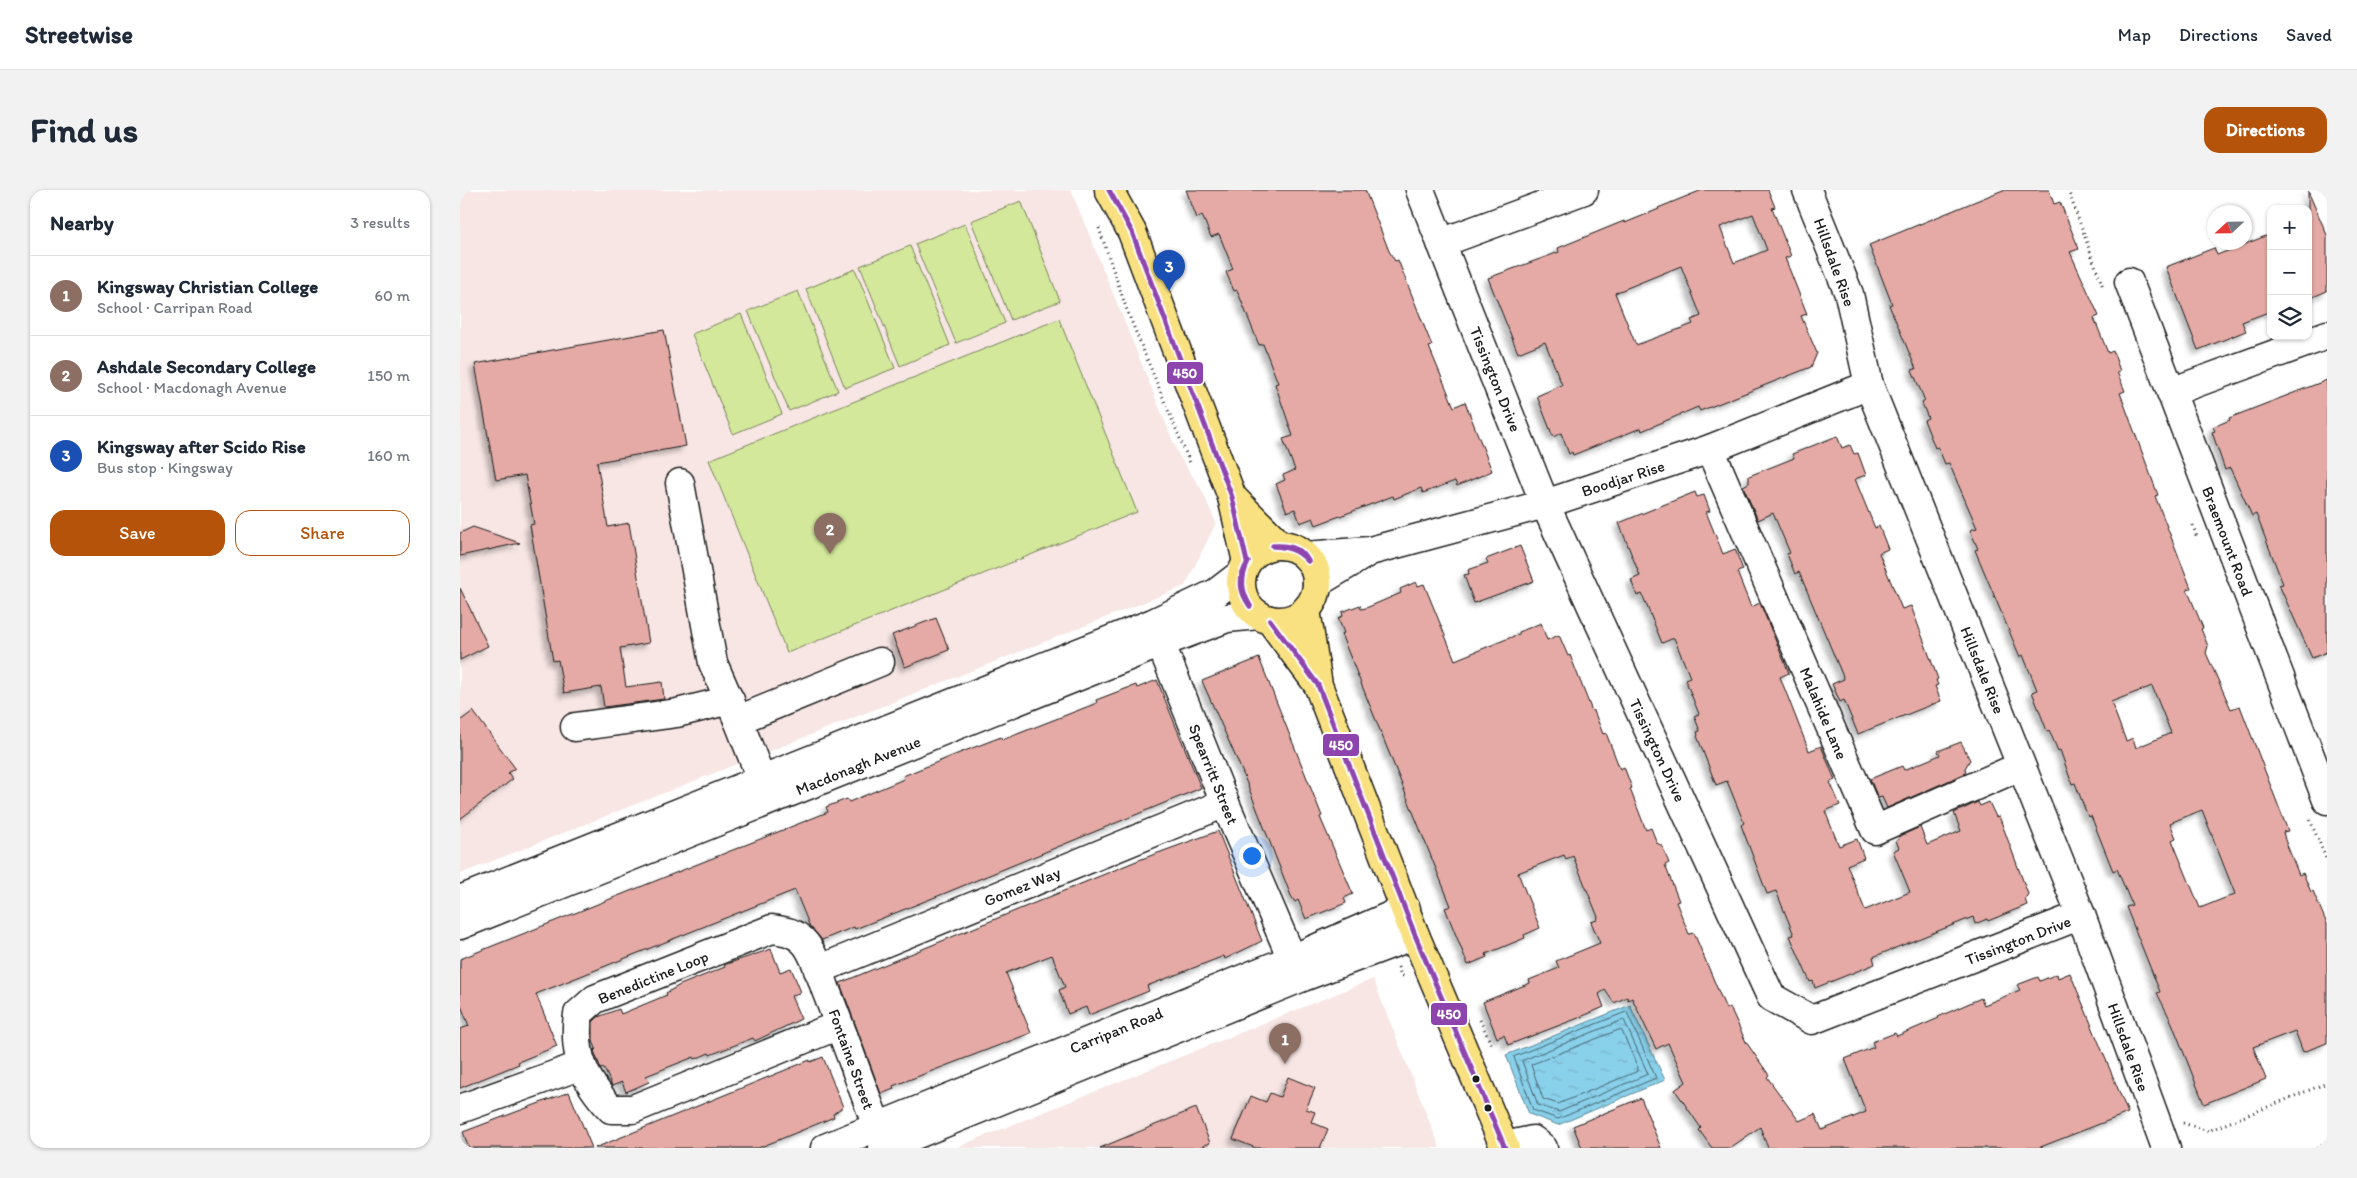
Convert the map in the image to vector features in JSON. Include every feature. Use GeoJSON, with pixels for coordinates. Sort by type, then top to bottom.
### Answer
{"type":"FeatureCollection","features":[{"type":"Feature","properties":{"kind":"main road"},"geometry":{"type":"LineString","coordinates":[[1109,190],[1132,232],[1232,497],[1244,567],[1241,585],[1243,597],[1250,607],[1264,618],[1318,685]]}},
{"type":"Feature","properties":{"kind":"main road"},"geometry":{"type":"LineString","coordinates":[[1125,190],[1132,232]]}},
{"type":"Feature","properties":{"kind":"main road"},"geometry":{"type":"LineString","coordinates":[[1232,497],[1280,545]]}},
{"type":"Feature","properties":{"kind":"main road"},"geometry":{"type":"LineString","coordinates":[[1244,567],[1256,552],[1267,546],[1280,545],[1290,546],[1306,556],[1312,564],[1317,583],[1315,593],[1306,610],[1296,617],[1283,621],[1264,618]]}},
{"type":"Feature","properties":{"kind":"main road"},"geometry":{"type":"LineString","coordinates":[[1306,610],[1318,685],[1415,934],[1505,1147]]}},
{"type":"Feature","properties":{"kind":"street","name":"Tissington Drive"},"geometry":{"type":"LineString","coordinates":[[1420,190],[1545,504],[1771,997],[1812,1020],[2081,916]]}},
{"type":"Feature","properties":{"kind":"street"},"geometry":{"type":"LineString","coordinates":[[1442,243],[1584,190]]}},
{"type":"Feature","properties":{"kind":"street","name":"Hillsdale Rise"},"geometry":{"type":"LineString","coordinates":[[1807,190],[1849,294],[1869,385],[2081,916],[2163,1139]]}},
{"type":"Feature","properties":{"kind":"street","name":"Braemount Road"},"geometry":{"type":"LineString","coordinates":[[2129,282],[2327,800]]}},
{"type":"Feature","properties":{"kind":"street"},"geometry":{"type":"LineString","coordinates":[[2171,392],[2327,335]]}},
{"type":"Feature","properties":{"kind":"street","name":"Boodjar Rise"},"geometry":{"type":"LineString","coordinates":[[1306,556],[1370,551],[1545,504],[1710,449],[1869,385]]}},
{"type":"Feature","properties":{"kind":"street","name":"Malahide Lane"},"geometry":{"type":"LineString","coordinates":[[1710,449],[1875,830],[2021,766]]}},
{"type":"Feature","properties":{"kind":"street"},"geometry":{"type":"LineString","coordinates":[[680,484],[713,663],[734,710],[765,790]]}},
{"type":"Feature","properties":{"kind":"street","name":"Boodjar Rise"},"geometry":{"type":"LineString","coordinates":[[1317,583],[1370,551]]}},
{"type":"Feature","properties":{"kind":"street","name":"Macdonagh Avenue"},"geometry":{"type":"LineString","coordinates":[[1157,633],[1216,593],[1244,567]]}},
{"type":"Feature","properties":{"kind":"street","name":"Macdonagh Avenue"},"geometry":{"type":"LineString","coordinates":[[460,900],[765,790],[1157,633],[1227,618],[1264,618]]}},
{"type":"Feature","properties":{"kind":"street","name":"Spearritt Street"},"geometry":{"type":"LineString","coordinates":[[1157,633],[1225,802],[1296,968]]}},
{"type":"Feature","properties":{"kind":"street"},"geometry":{"type":"LineString","coordinates":[[575,727],[677,713],[734,710],[880,662]]}},
{"type":"Feature","properties":{"kind":"street","name":"Macdonagh Avenue"},"geometry":{"type":"LineString","coordinates":[[460,925],[765,790]]}},
{"type":"Feature","properties":{"kind":"street","name":"Gomez Way"},"geometry":{"type":"LineString","coordinates":[[818,970],[1225,802]]}},
{"type":"Feature","properties":{"kind":"street","name":"Carripan Road"},"geometry":{"type":"LineString","coordinates":[[825,1148],[882,1141],[1296,968],[1406,909]]}},
{"type":"Feature","properties":{"kind":"street","name":"Benedictine Loop"},"geometry":{"type":"LineString","coordinates":[[818,970],[805,942],[790,932],[772,929],[595,999],[578,1014],[575,1039],[582,1065],[596,1093],[611,1109],[633,1109],[839,1025]]}},
{"type":"Feature","properties":{"kind":"street","name":"Carripan Road"},"geometry":{"type":"LineString","coordinates":[[1296,968],[1415,934]]}},
{"type":"Feature","properties":{"kind":"street","name":"Fontaine Street"},"geometry":{"type":"LineString","coordinates":[[818,970],[882,1141]]}},
{"type":"Feature","properties":{"kind":"street"},"geometry":{"type":"LineString","coordinates":[[460,1110],[582,1065]]}},
{"type":"Feature","properties":{"kind":"street"},"geometry":{"type":"LineString","coordinates":[[1505,1147],[1533,1140],[1543,1148]]}},
{"type":"Feature","properties":{"kind":"path"},"geometry":{"type":"LineString","coordinates":[[2163,1139],[2181,1122],[2208,1131],[2327,1083]]}},
{"type":"Feature","properties":{"kind":"path"},"geometry":{"type":"LineString","coordinates":[[2317,1148],[2327,1141]]}},
{"type":"Feature","properties":{"kind":"shaded area"},"geometry":{"type":"Polygon","coordinates":[[[460,190],[1071,190],[1179,456],[1202,490],[1216,523],[1185,586],[460,874],[460,190]]]}},
{"type":"Feature","properties":{"kind":"shaded area"},"geometry":{"type":"Polygon","coordinates":[[[1373,979],[1440,1148],[955,1148],[1373,979]]]}},
{"type":"Feature","properties":{"kind":"green space"},"geometry":{"type":"Polygon","coordinates":[[[1021,201],[1060,301],[1011,320],[971,221],[1021,201]]]}},
{"type":"Feature","properties":{"kind":"green space"},"geometry":{"type":"Polygon","coordinates":[[[965,224],[1005,323],[956,343],[915,244],[965,224]]]}},
{"type":"Feature","properties":{"kind":"green space"},"geometry":{"type":"Polygon","coordinates":[[[910,246],[950,345],[900,366],[860,266],[910,246]]]}},
{"type":"Feature","properties":{"kind":"green space"},"geometry":{"type":"Polygon","coordinates":[[[855,269],[895,368],[845,388],[806,289],[855,269]]]}},
{"type":"Feature","properties":{"kind":"green space"},"geometry":{"type":"Polygon","coordinates":[[[798,291],[838,391],[789,411],[748,311],[798,291]]]}},
{"type":"Feature","properties":{"kind":"green space"},"geometry":{"type":"Polygon","coordinates":[[[741,314],[782,414],[733,434],[692,334],[741,314]]]}},
{"type":"Feature","properties":{"kind":"green space"},"geometry":{"type":"Polygon","coordinates":[[[1059,319],[1137,512],[787,653],[709,460],[1059,319]]]}},
{"type":"Feature","properties":{"kind":"water"},"geometry":{"type":"Polygon","coordinates":[[[1630,1005],[1665,1080],[1558,1125],[1529,1114],[1506,1055],[1630,1005]]]}},
{"type":"Feature","properties":{"kind":"building"},"geometry":{"type":"Polygon","coordinates":[[[1186,190],[1365,190],[1389,251],[1395,261],[1398,260],[1432,346],[1429,347],[1454,407],[1465,402],[1492,471],[1457,486],[1455,481],[1423,493],[1421,488],[1394,499],[1393,496],[1316,525],[1313,518],[1300,523],[1295,509],[1287,512],[1276,484],[1285,480],[1283,475],[1295,470],[1283,439],[1293,436],[1275,384],[1278,383],[1263,344],[1259,345],[1237,290],[1234,291],[1226,272],[1233,269],[1219,234],[1211,237],[1202,215],[1197,218],[1186,190]]]}},
{"type":"Feature","properties":{"kind":"building"},"geometry":{"type":"Polygon","coordinates":[[[1702,190],[1768,190],[1775,207],[1772,208],[1791,256],[1785,258],[1807,314],[1801,316],[1817,353],[1811,367],[1700,411],[1698,407],[1642,431],[1641,428],[1573,455],[1572,452],[1569,454],[1561,433],[1553,437],[1537,396],[1562,385],[1545,342],[1518,353],[1488,278],[1559,252],[1558,248],[1624,221],[1625,223],[1702,190]],[[1753,214],[1720,227],[1734,263],[1767,250],[1753,214]],[[1681,266],[1615,293],[1636,345],[1693,324],[1691,320],[1701,316],[1681,266]]]}},
{"type":"Feature","properties":{"kind":"building"},"geometry":{"type":"Polygon","coordinates":[[[2003,190],[2049,190],[2054,204],[2060,202],[2079,249],[2070,252],[2099,316],[2094,318],[2108,353],[2113,351],[2120,371],[2117,372],[2125,391],[2120,393],[2158,495],[2155,496],[2191,588],[2187,589],[2203,628],[2201,629],[2208,646],[2206,653],[2231,709],[2240,706],[2288,831],[2283,832],[2285,840],[2299,875],[2303,873],[2327,924],[2327,1043],[2303,1052],[2295,1031],[2253,1047],[2266,1079],[2204,1104],[2172,1023],[2157,993],[2160,992],[2126,907],[2132,905],[2117,869],[2113,871],[2091,816],[2088,817],[2075,783],[2072,784],[2060,750],[2058,751],[2049,730],[2047,731],[2032,692],[2037,690],[2023,655],[2020,657],[1975,550],[1978,549],[1970,530],[1977,528],[1949,463],[1945,464],[1938,447],[1935,448],[1924,420],[1928,418],[1922,403],[1925,401],[1912,370],[1916,369],[1889,305],[1892,304],[1869,245],[2003,190]],[[2152,686],[2111,702],[2126,741],[2133,738],[2136,748],[2171,733],[2152,686]],[[2202,810],[2170,823],[2176,838],[2172,840],[2200,908],[2235,894],[2202,810]]]}},
{"type":"Feature","properties":{"kind":"building"},"geometry":{"type":"Polygon","coordinates":[[[2308,191],[2327,235],[2327,291],[2312,297],[2312,205],[2308,205],[2308,191]]]}},
{"type":"Feature","properties":{"kind":"building"},"geometry":{"type":"Polygon","coordinates":[[[2267,236],[2267,313],[2242,322],[2246,331],[2198,350],[2166,267],[2209,250],[2215,250],[2217,255],[2230,250],[2252,250],[2252,241],[2267,236]]]}},
{"type":"Feature","properties":{"kind":"building"},"geometry":{"type":"Polygon","coordinates":[[[664,330],[686,446],[597,462],[608,527],[629,523],[649,643],[620,648],[626,687],[662,682],[664,699],[604,707],[601,687],[564,693],[558,660],[553,661],[530,525],[534,524],[525,475],[496,480],[475,364],[664,330]]]}},
{"type":"Feature","properties":{"kind":"building"},"geometry":{"type":"Polygon","coordinates":[[[2327,380],[2327,652],[2312,658],[2279,585],[2283,584],[2256,514],[2252,516],[2230,468],[2225,470],[2212,432],[2215,431],[2213,427],[2230,420],[2229,418],[2327,380]]]}},
{"type":"Feature","properties":{"kind":"building"},"geometry":{"type":"Polygon","coordinates":[[[1837,436],[1842,448],[1850,445],[1854,454],[1858,453],[1866,475],[1855,479],[1875,528],[1879,526],[1888,549],[1879,553],[1902,609],[1911,606],[1938,679],[1936,680],[1938,685],[1935,686],[1941,701],[1858,734],[1844,700],[1840,702],[1832,684],[1844,679],[1799,572],[1795,574],[1787,554],[1790,553],[1773,513],[1758,520],[1743,486],[1749,483],[1749,476],[1794,458],[1792,454],[1837,436]]]}},
{"type":"Feature","properties":{"kind":"building"},"geometry":{"type":"Polygon","coordinates":[[[1695,492],[1697,497],[1704,495],[1710,511],[1706,512],[1723,554],[1735,549],[1743,570],[1737,572],[1751,607],[1760,603],[1789,673],[1780,677],[1809,751],[1821,746],[1835,780],[1830,782],[1840,805],[1825,811],[1839,846],[1857,839],[1864,858],[1847,865],[1865,910],[1910,892],[1893,851],[1899,848],[1896,841],[1899,839],[1898,837],[1920,827],[1927,845],[1961,831],[1954,813],[1978,802],[1980,806],[1989,802],[1996,817],[1999,816],[2028,894],[2025,899],[2027,905],[1988,921],[1987,919],[1975,924],[1973,917],[1873,957],[1875,964],[1815,988],[1813,981],[1810,982],[1790,936],[1794,935],[1776,891],[1767,894],[1741,825],[1744,823],[1727,781],[1716,785],[1697,736],[1697,732],[1700,731],[1694,716],[1699,714],[1685,679],[1690,677],[1674,638],[1662,643],[1642,594],[1637,596],[1631,580],[1640,576],[1619,523],[1695,492]]]}},
{"type":"Feature","properties":{"kind":"building"},"geometry":{"type":"Polygon","coordinates":[[[473,527],[520,543],[460,556],[460,533],[473,527]]]}},
{"type":"Feature","properties":{"kind":"building"},"geometry":{"type":"Polygon","coordinates":[[[1520,546],[1534,581],[1474,603],[1464,575],[1469,574],[1468,570],[1488,563],[1486,559],[1520,546]]]}},
{"type":"Feature","properties":{"kind":"building"},"geometry":{"type":"Polygon","coordinates":[[[1416,582],[1418,586],[1424,584],[1455,660],[1541,623],[1547,640],[1559,635],[1568,656],[1570,655],[1603,734],[1606,733],[1620,769],[1624,767],[1632,788],[1630,789],[1646,830],[1651,828],[1657,843],[1662,846],[1669,863],[1665,865],[1679,901],[1676,902],[1689,934],[1694,933],[1726,1009],[1730,1007],[1746,1042],[1769,1075],[1767,1077],[1799,1121],[1815,1114],[1822,1130],[1866,1112],[1845,1059],[1874,1047],[1872,1042],[1895,1033],[1897,1036],[1981,998],[1984,1005],[2020,990],[2017,985],[2038,977],[2040,981],[2057,974],[2058,978],[2070,973],[2128,1113],[2038,1148],[1768,1148],[1760,1127],[1730,1148],[1712,1148],[1675,1090],[1686,1082],[1668,1043],[1656,1049],[1632,998],[1628,1000],[1627,997],[1614,1003],[1605,990],[1599,994],[1604,1007],[1508,1045],[1504,1035],[1497,1038],[1483,1002],[1530,983],[1529,980],[1559,968],[1556,961],[1600,943],[1591,922],[1597,920],[1598,917],[1573,856],[1566,859],[1564,855],[1518,873],[1540,928],[1524,935],[1525,938],[1486,954],[1487,957],[1468,965],[1445,908],[1451,906],[1341,634],[1344,633],[1338,618],[1343,616],[1342,612],[1360,605],[1361,609],[1366,608],[1401,593],[1400,589],[1416,582]]]}},
{"type":"Feature","properties":{"kind":"building"},"geometry":{"type":"Polygon","coordinates":[[[460,588],[488,646],[460,660],[460,588]]]}},
{"type":"Feature","properties":{"kind":"building"},"geometry":{"type":"Polygon","coordinates":[[[936,618],[949,650],[905,667],[892,635],[936,618]]]}},
{"type":"Feature","properties":{"kind":"building"},"geometry":{"type":"Polygon","coordinates":[[[1259,658],[1322,816],[1320,817],[1353,894],[1344,898],[1346,903],[1306,919],[1298,900],[1295,902],[1291,896],[1242,771],[1202,681],[1259,658]]]}},
{"type":"Feature","properties":{"kind":"building"},"geometry":{"type":"Polygon","coordinates":[[[1157,680],[1201,788],[943,894],[822,940],[810,927],[795,890],[536,994],[557,1046],[460,1088],[460,1029],[469,1026],[460,1003],[460,959],[828,812],[826,807],[847,799],[849,802],[904,779],[903,776],[962,752],[1001,737],[1002,740],[1097,703],[1096,700],[1117,692],[1136,685],[1137,688],[1157,680]]]}},
{"type":"Feature","properties":{"kind":"building"},"geometry":{"type":"Polygon","coordinates":[[[473,711],[515,768],[508,773],[513,779],[460,819],[460,721],[473,711]]]}},
{"type":"Feature","properties":{"kind":"building"},"geometry":{"type":"Polygon","coordinates":[[[1961,742],[1970,760],[1965,768],[1966,773],[1887,808],[1882,797],[1878,798],[1870,779],[1902,766],[1904,770],[1940,755],[1938,751],[1961,742]]]}},
{"type":"Feature","properties":{"kind":"building"},"geometry":{"type":"Polygon","coordinates":[[[1218,831],[1262,941],[1225,959],[1224,956],[1147,986],[1149,991],[1089,1015],[1086,1007],[1068,1014],[1059,990],[1065,987],[1052,955],[1006,973],[1031,1033],[893,1086],[894,1089],[881,1094],[840,983],[1139,860],[1218,831]]]}},
{"type":"Feature","properties":{"kind":"building"},"geometry":{"type":"Polygon","coordinates":[[[771,949],[780,972],[791,968],[801,992],[791,996],[801,1019],[755,1041],[753,1038],[710,1055],[709,1053],[695,1059],[694,1057],[646,1076],[649,1082],[626,1092],[622,1082],[612,1086],[604,1068],[601,1069],[594,1051],[596,1049],[593,1040],[593,1022],[598,1017],[619,1009],[621,1014],[667,995],[666,993],[680,985],[725,967],[724,965],[771,949]]]}},
{"type":"Feature","properties":{"kind":"building"},"geometry":{"type":"Polygon","coordinates":[[[823,1057],[843,1107],[833,1114],[834,1117],[776,1141],[758,1148],[595,1148],[810,1060],[810,1062],[823,1057]]]}},
{"type":"Feature","properties":{"kind":"building"},"geometry":{"type":"Polygon","coordinates":[[[1288,1077],[1315,1088],[1306,1109],[1315,1112],[1311,1122],[1328,1129],[1320,1148],[1256,1148],[1233,1139],[1251,1096],[1266,1102],[1270,1093],[1280,1097],[1288,1077]]]}},
{"type":"Feature","properties":{"kind":"building"},"geometry":{"type":"Polygon","coordinates":[[[569,1092],[592,1148],[469,1148],[463,1132],[569,1092]]]}},
{"type":"Feature","properties":{"kind":"building"},"geometry":{"type":"Polygon","coordinates":[[[1641,1098],[1661,1148],[1582,1148],[1573,1126],[1641,1098]]]}},
{"type":"Feature","properties":{"kind":"building"},"geometry":{"type":"Polygon","coordinates":[[[1196,1108],[1210,1143],[1198,1148],[1100,1148],[1196,1108]]]}},
{"type":"Feature","properties":{"kind":"transit line","name":"450"},"geometry":{"type":"LineString","coordinates":[[1109,190],[1132,232],[1232,497],[1247,562]]}},
{"type":"Feature","properties":{"kind":"transit line","name":"450"},"geometry":{"type":"LineString","coordinates":[[1273,546],[1292,550],[1308,561]]}},
{"type":"Feature","properties":{"kind":"transit line","name":"450"},"geometry":{"type":"LineString","coordinates":[[1273,546],[1283,546],[1298,550],[1308,561]]}},
{"type":"Feature","properties":{"kind":"transit line","name":"450"},"geometry":{"type":"LineString","coordinates":[[1248,562],[1243,579],[1243,590],[1250,606]]}},
{"type":"Feature","properties":{"kind":"transit line","name":"450"},"geometry":{"type":"LineString","coordinates":[[1248,562],[1241,579],[1241,584],[1250,606]]}},
{"type":"Feature","properties":{"kind":"transit line","name":"450"},"geometry":{"type":"LineString","coordinates":[[1270,620],[1318,685],[1415,935],[1505,1148]]}},
{"type":"Feature","properties":{"kind":"place","name":"Kingsway after Scido Rise"},"geometry":{"type":"Point","coordinates":[1169,291]}},
{"type":"Feature","properties":{"kind":"place","name":"Ashdale Secondary College"},"geometry":{"type":"Point","coordinates":[830,554]}},
{"type":"Feature","properties":{"kind":"place","name":"Kingsway Christian College"},"geometry":{"type":"Point","coordinates":[1285,1064]}}]}
